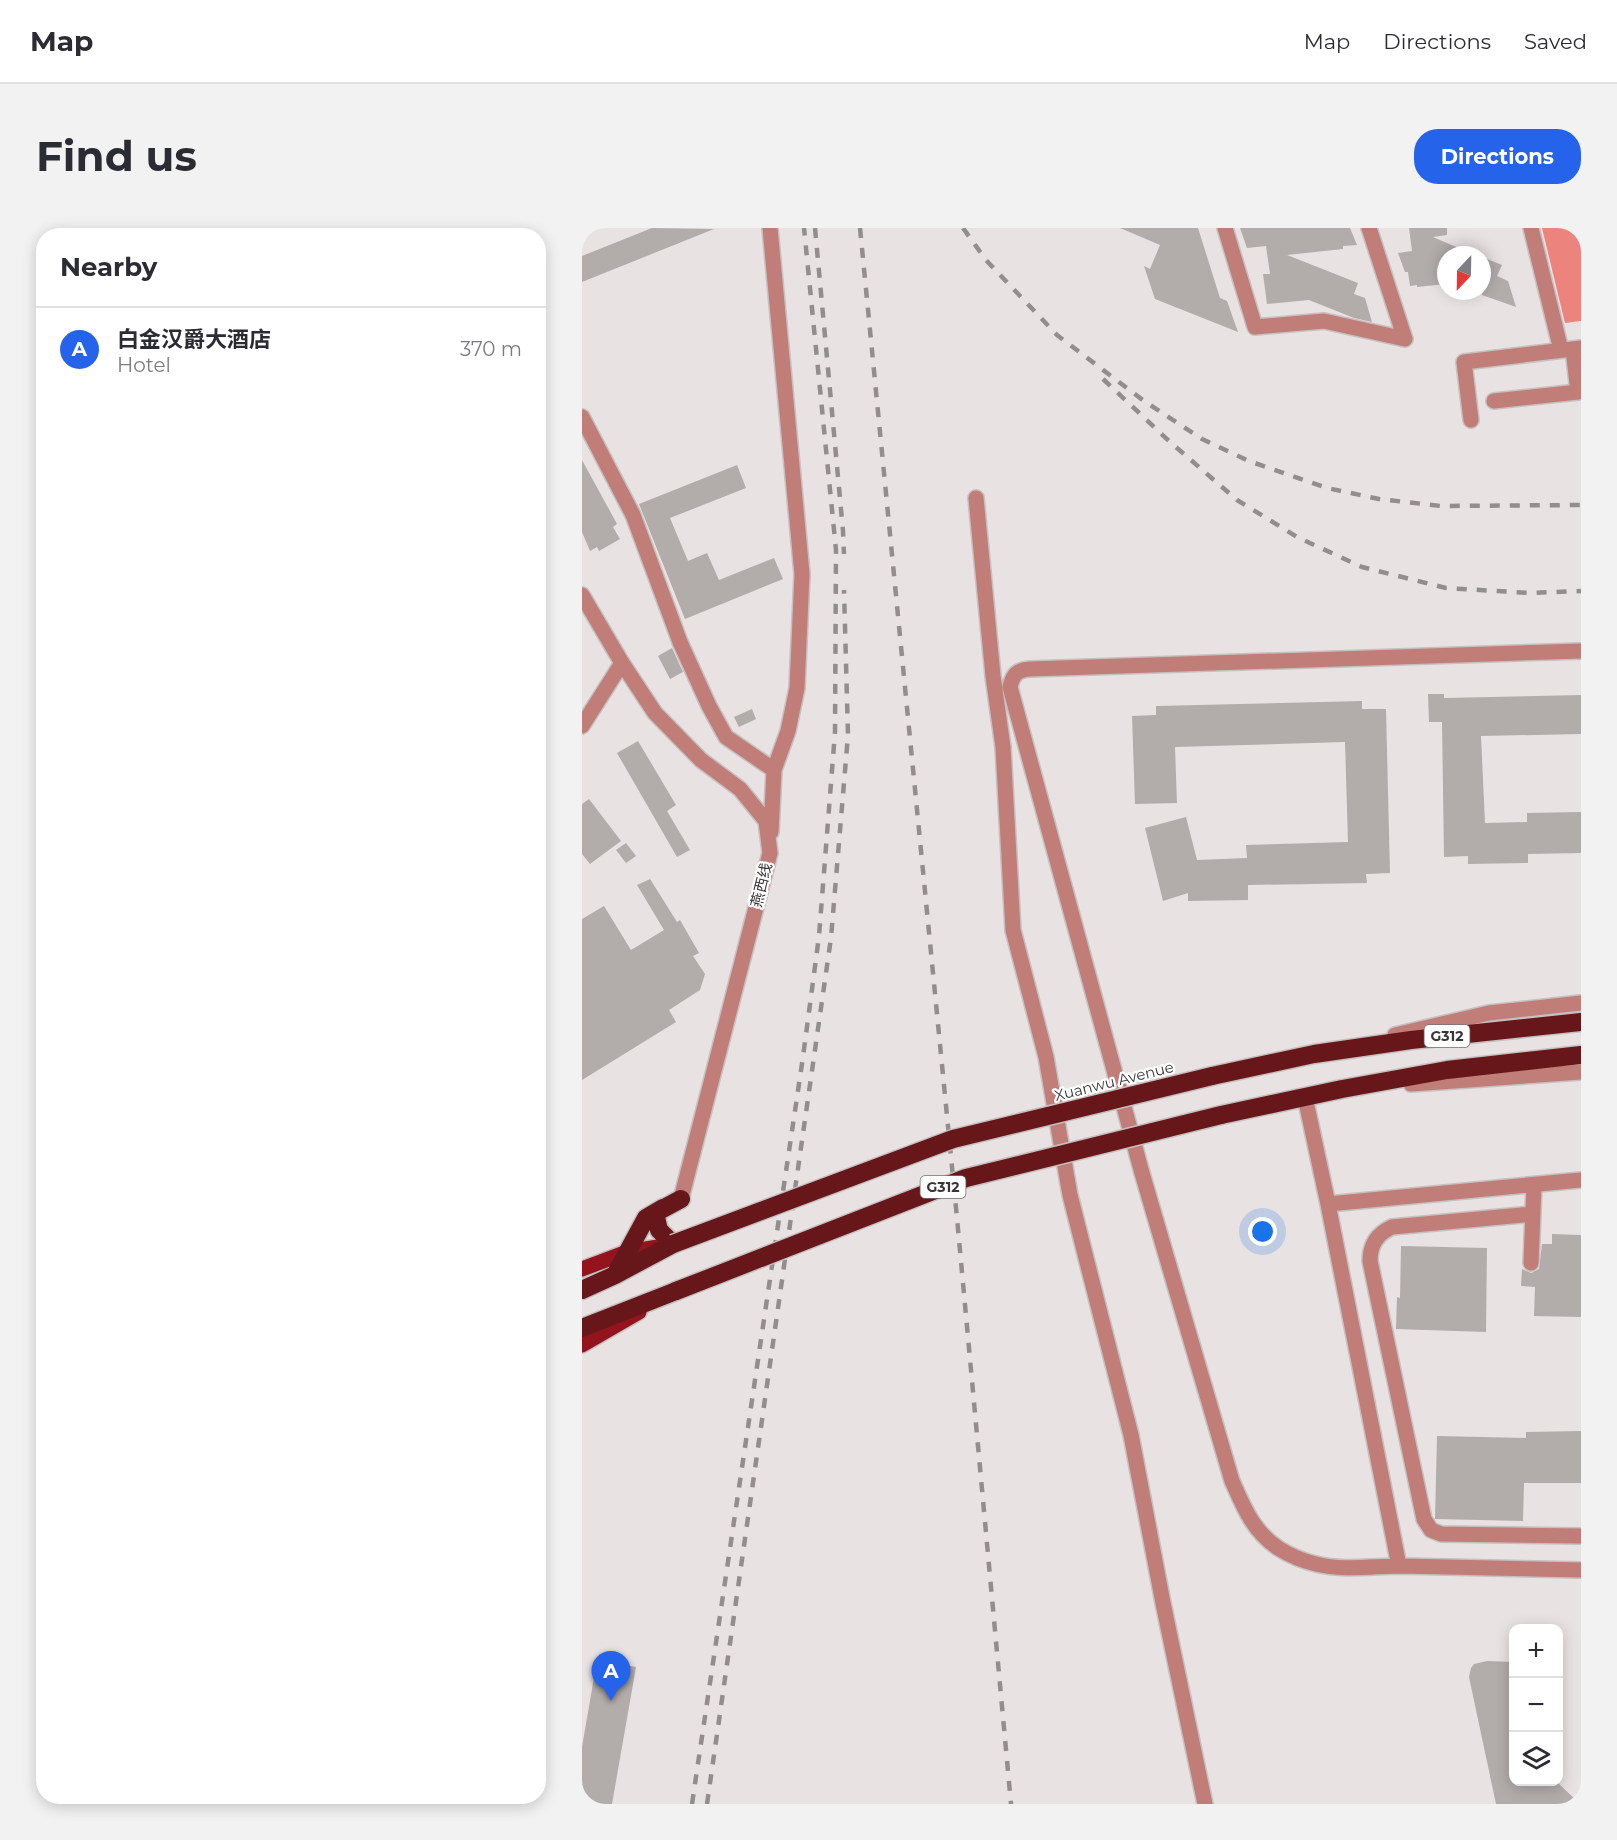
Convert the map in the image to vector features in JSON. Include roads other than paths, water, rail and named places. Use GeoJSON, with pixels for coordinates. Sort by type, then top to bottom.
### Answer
{"type":"FeatureCollection","features":[{"type":"Feature","properties":{"kind":"highway","name":"Xuanwu Avenue"},"geometry":{"type":"LineString","coordinates":[[673,1244],[953,1139],[1212,1076],[1314,1054],[1411,1040],[1581,1022]]}},
{"type":"Feature","properties":{"kind":"highway","name":"G312"},"geometry":{"type":"LineString","coordinates":[[582,1328],[966,1178],[1221,1115],[1342,1089],[1447,1070],[1581,1055]]}},
{"type":"Feature","properties":{"kind":"highway"},"geometry":{"type":"LineString","coordinates":[[673,1244],[659,1230],[655,1213],[681,1199]]}},
{"type":"Feature","properties":{"kind":"highway"},"geometry":{"type":"LineString","coordinates":[[615,1275],[646,1218],[681,1199]]}},
{"type":"Feature","properties":{"kind":"highway","name":"G312"},"geometry":{"type":"LineString","coordinates":[[582,1290],[673,1244]]}},
{"type":"Feature","properties":{"kind":"main road"},"geometry":{"type":"LineString","coordinates":[[582,1269],[627,1252],[673,1244]]}},
{"type":"Feature","properties":{"kind":"main road"},"geometry":{"type":"LineString","coordinates":[[582,1345],[676,1290]]}},
{"type":"Feature","properties":{"kind":"street"},"geometry":{"type":"LineString","coordinates":[[770,228],[802,574],[797,688],[788,731],[774,770],[770,853]]}},
{"type":"Feature","properties":{"kind":"street"},"geometry":{"type":"LineString","coordinates":[[1225,228],[1255,327],[1324,321],[1377,335],[1405,339],[1369,228]]}},
{"type":"Feature","properties":{"kind":"street"},"geometry":{"type":"LineString","coordinates":[[1494,401],[1579,392],[1572,349],[1531,228]]}},
{"type":"Feature","properties":{"kind":"street"},"geometry":{"type":"LineString","coordinates":[[1470,420],[1464,362],[1572,349]]}},
{"type":"Feature","properties":{"kind":"street"},"geometry":{"type":"LineString","coordinates":[[582,417],[633,515],[680,642],[709,706],[726,737],[774,770]]}},
{"type":"Feature","properties":{"kind":"street"},"geometry":{"type":"LineString","coordinates":[[976,498],[1002,747],[1013,930],[1046,1057],[1070,1196],[1131,1435],[1205,1804]]}},
{"type":"Feature","properties":{"kind":"street","name":"燕西线"},"geometry":{"type":"LineString","coordinates":[[582,595],[655,713],[701,760],[740,789],[766,821],[770,853],[681,1199]]}},
{"type":"Feature","properties":{"kind":"street"},"geometry":{"type":"LineString","coordinates":[[1581,651],[1030,669],[1019,670],[1013,677],[1010,687],[1142,1173],[1232,1481],[1248,1517],[1261,1535],[1279,1549],[1315,1564],[1338,1568],[1400,1566],[1581,1570]]}},
{"type":"Feature","properties":{"kind":"street"},"geometry":{"type":"LineString","coordinates":[[582,726],[622,663]]}},
{"type":"Feature","properties":{"kind":"street"},"geometry":{"type":"LineString","coordinates":[[993,676],[1013,677]]}},
{"type":"Feature","properties":{"kind":"street"},"geometry":{"type":"LineString","coordinates":[[1314,1054],[1489,1013],[1581,1003]]}},
{"type":"Feature","properties":{"kind":"street"},"geometry":{"type":"LineString","coordinates":[[1342,1089],[1581,1072]]}},
{"type":"Feature","properties":{"kind":"street"},"geometry":{"type":"LineString","coordinates":[[1305,1097],[1400,1566]]}},
{"type":"Feature","properties":{"kind":"street"},"geometry":{"type":"LineString","coordinates":[[1328,1204],[1581,1180]]}},
{"type":"Feature","properties":{"kind":"street"},"geometry":{"type":"LineString","coordinates":[[1531,1263],[1534,1185]]}},
{"type":"Feature","properties":{"kind":"street"},"geometry":{"type":"LineString","coordinates":[[1533,1214],[1392,1227],[1376,1239],[1372,1246],[1370,1261],[1424,1520],[1428,1527],[1441,1534],[1581,1536]]}},
{"type":"Feature","properties":{"kind":"railway"},"geometry":{"type":"LineString","coordinates":[[692,1804],[803,1057],[819,936],[835,732],[836,550],[804,228]]}},
{"type":"Feature","properties":{"kind":"railway"},"geometry":{"type":"LineString","coordinates":[[815,228],[844,554]]}},
{"type":"Feature","properties":{"kind":"railway"},"geometry":{"type":"LineString","coordinates":[[860,228],[957,1218],[1011,1804]]}},
{"type":"Feature","properties":{"kind":"railway"},"geometry":{"type":"LineString","coordinates":[[963,228],[986,260],[1057,335],[1144,401],[1202,439],[1249,461],[1327,488],[1379,499],[1441,506],[1581,505]]}},
{"type":"Feature","properties":{"kind":"railway"},"geometry":{"type":"LineString","coordinates":[[1103,379],[1237,500],[1297,537],[1362,567],[1446,588],[1530,593],[1581,591]]}},
{"type":"Feature","properties":{"kind":"railway"},"geometry":{"type":"LineString","coordinates":[[707,1804],[831,938],[848,735],[844,590]]}},
{"type":"Feature","properties":{"kind":"place","name":"白金汉爵大酒店"},"geometry":{"type":"Point","coordinates":[611,1701]}}]}
